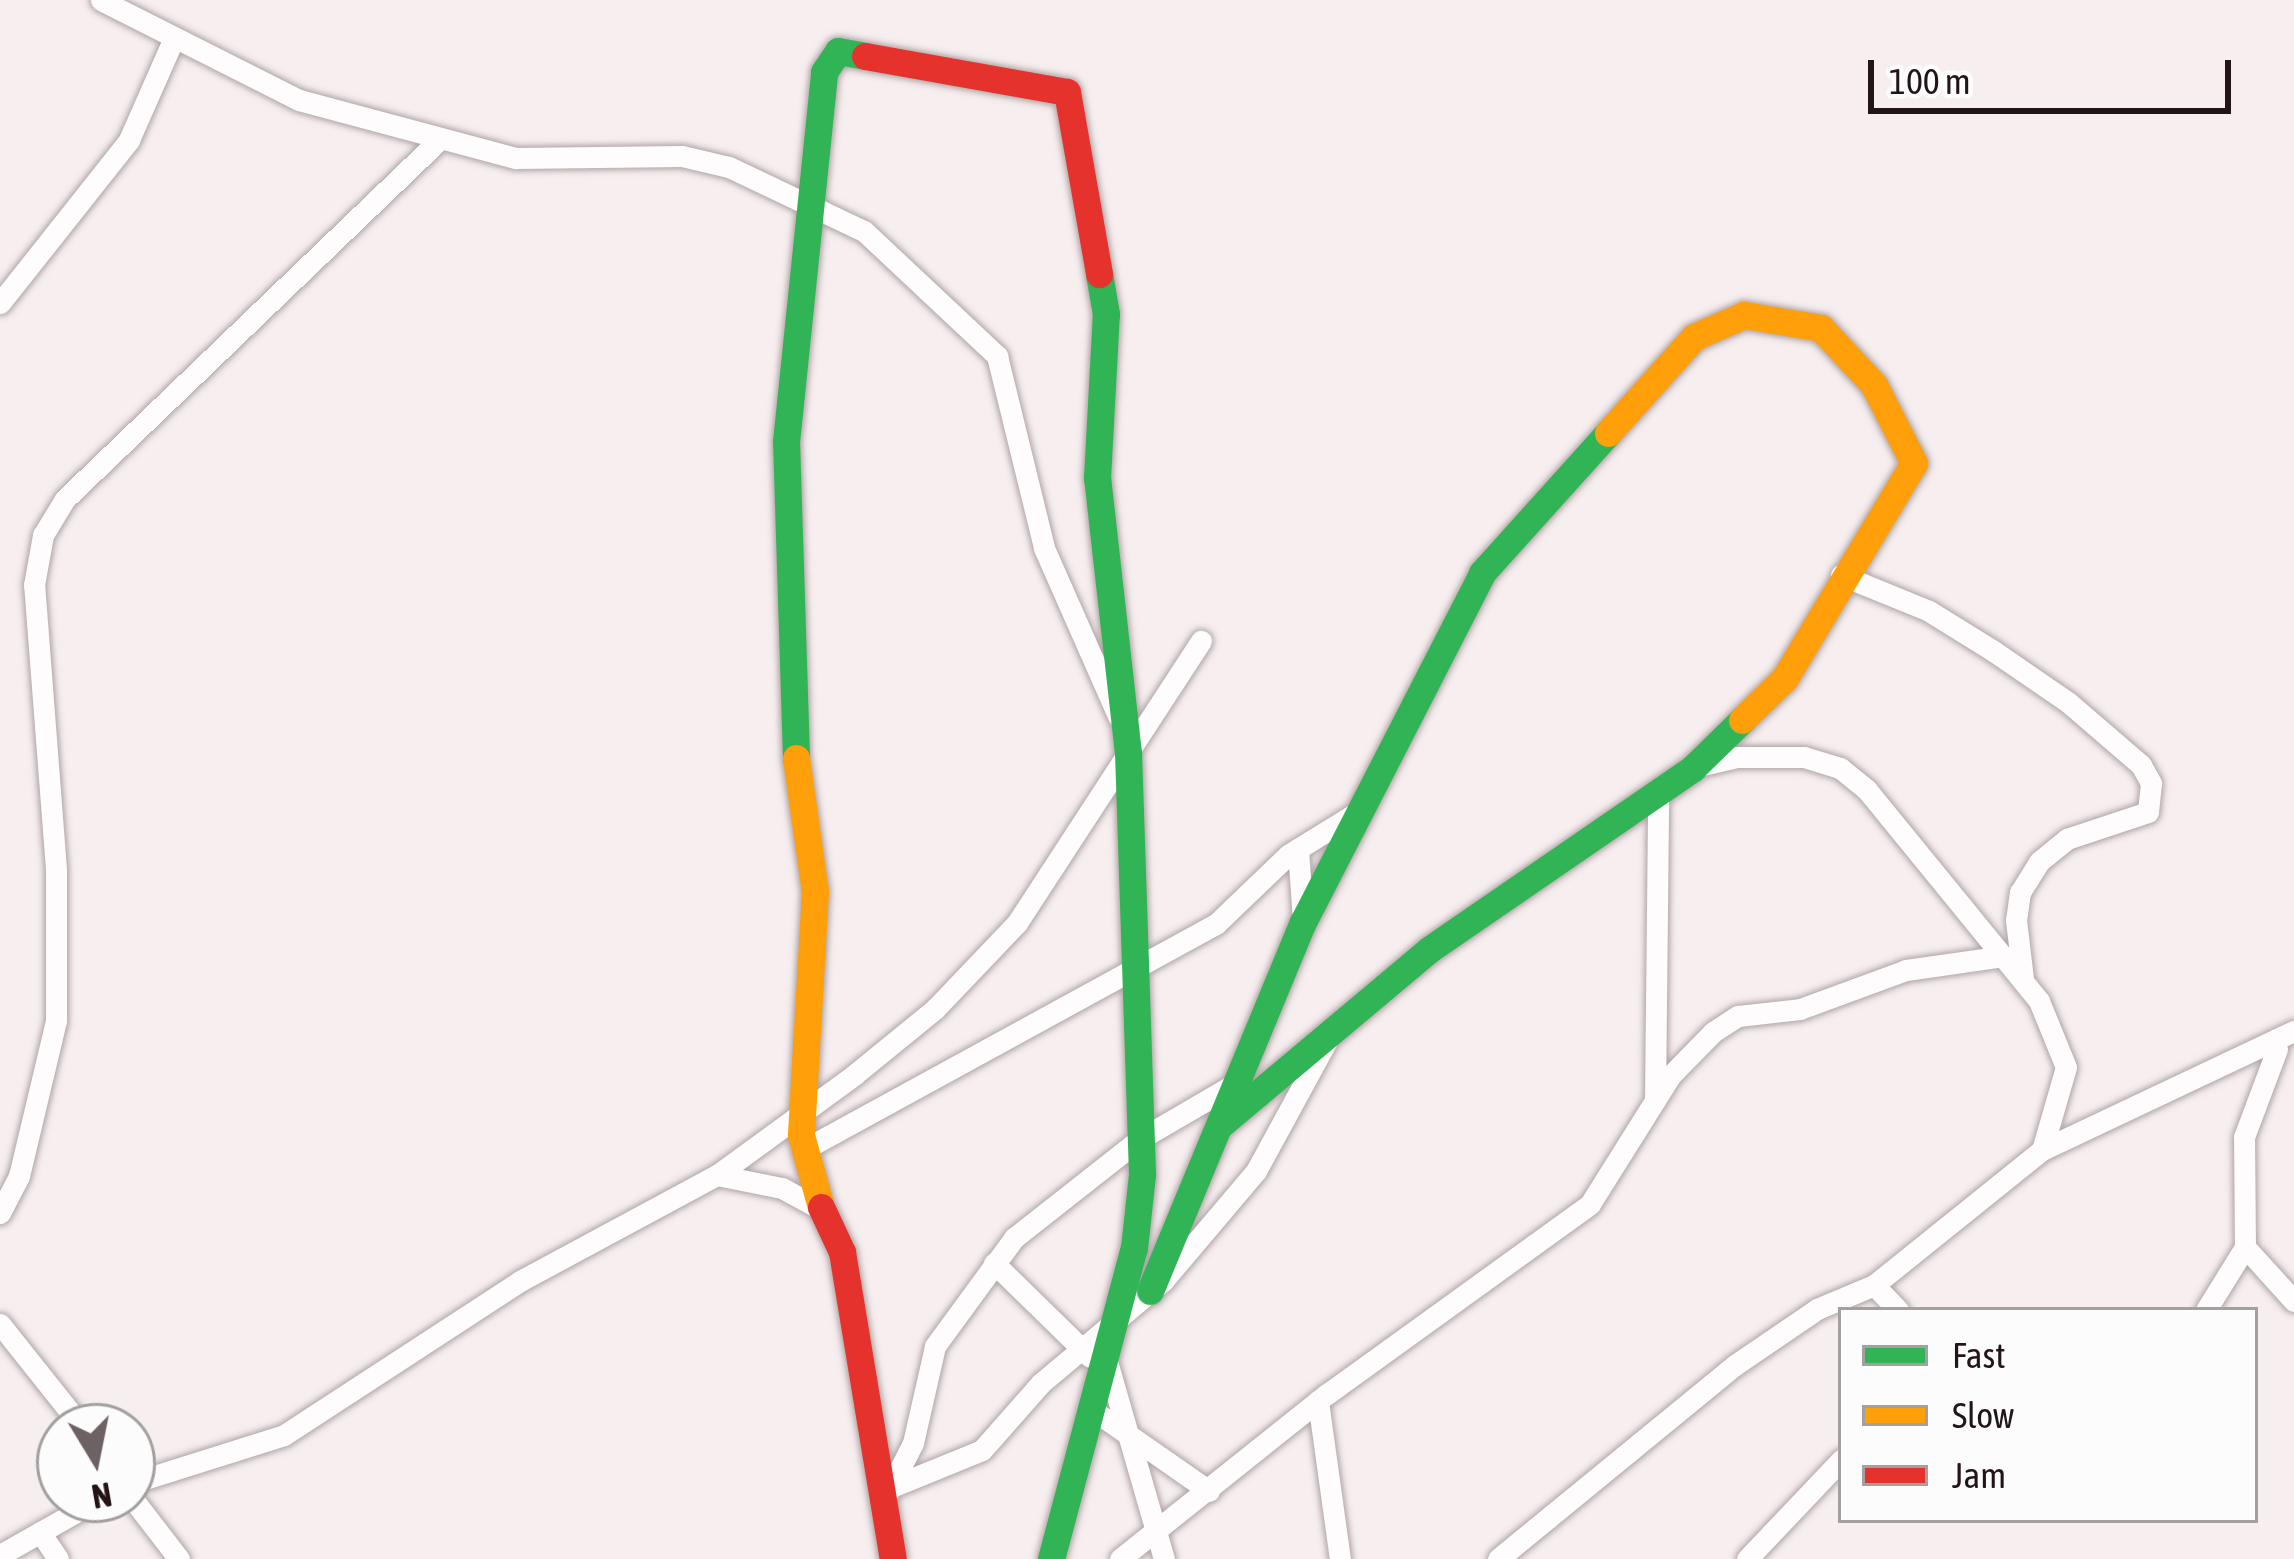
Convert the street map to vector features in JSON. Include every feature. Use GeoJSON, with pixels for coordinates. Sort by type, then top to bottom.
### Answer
{"type":"FeatureCollection","features":[{"type":"Feature","properties":{"kind":"street"},"geometry":{"type":"LineString","coordinates":[[101,0],[299,100],[517,158],[682,156],[808,198],[864,231],[997,356],[1044,548],[1126,740]]}},
{"type":"Feature","properties":{"kind":"street"},"geometry":{"type":"LineString","coordinates":[[0,303],[130,140],[174,38]]}},
{"type":"Feature","properties":{"kind":"street"},"geometry":{"type":"LineString","coordinates":[[893,1559],[861,1339],[842,1252],[822,1210],[803,1150],[815,891],[796,756],[786,442],[824,72],[838,51],[1049,82],[1075,106],[1106,314],[1097,478],[1126,740],[1139,1216],[1115,1321],[1097,1359],[1090,1408],[1051,1559]]}},
{"type":"Feature","properties":{"kind":"street"},"geometry":{"type":"LineString","coordinates":[[0,1213],[19,1176],[56,1021],[58,911],[34,585],[43,535],[64,499],[123,452],[440,140]]}},
{"type":"Feature","properties":{"kind":"street"},"geometry":{"type":"LineString","coordinates":[[1150,1292],[1303,922],[1354,814],[1482,573],[1632,415],[1668,363],[1719,320],[1774,314],[1821,328],[1865,372],[1912,450],[1914,463],[1841,574],[1785,678],[1693,768],[1430,949],[1327,1041],[1219,1126]]}},
{"type":"Feature","properties":{"kind":"street"},"geometry":{"type":"LineString","coordinates":[[1841,574],[1928,610],[1992,650],[2068,703],[2141,765],[2151,783],[2148,812],[2067,838],[2038,862],[2018,906],[2023,979]]}},
{"type":"Feature","properties":{"kind":"street"},"geometry":{"type":"LineString","coordinates":[[156,1475],[284,1435],[520,1281],[717,1175],[934,1009],[1017,923],[1126,740],[1201,641]]}},
{"type":"Feature","properties":{"kind":"street"},"geometry":{"type":"LineString","coordinates":[[1693,768],[1769,754],[1840,768],[2023,979],[2066,1067],[2042,1150]]}},
{"type":"Feature","properties":{"kind":"street"},"geometry":{"type":"LineString","coordinates":[[1654,1106],[1658,793]]}},
{"type":"Feature","properties":{"kind":"street"},"geometry":{"type":"LineString","coordinates":[[803,1150],[1216,924],[1298,849],[1354,814]]}},
{"type":"Feature","properties":{"kind":"street"},"geometry":{"type":"LineString","coordinates":[[1298,849],[1303,922]]}},
{"type":"Feature","properties":{"kind":"street"},"geometry":{"type":"LineString","coordinates":[[1120,1559],[1318,1401],[1590,1204],[1671,1075],[1738,1016],[1800,1009],[1906,970],[2003,956]]}},
{"type":"Feature","properties":{"kind":"street"},"geometry":{"type":"LineString","coordinates":[[2294,1031],[2280,1051],[2244,1137],[2239,1206],[2245,1247],[2294,1301]]}},
{"type":"Feature","properties":{"kind":"street"},"geometry":{"type":"LineString","coordinates":[[1115,1321],[1150,1292],[1256,1172],[1327,1041]]}},
{"type":"Feature","properties":{"kind":"street"},"geometry":{"type":"LineString","coordinates":[[1498,1559],[1535,1520],[1748,1355],[1817,1309],[1874,1286],[2042,1150],[2280,1051]]}},
{"type":"Feature","properties":{"kind":"street"},"geometry":{"type":"LineString","coordinates":[[878,1559],[886,1496],[913,1443],[935,1346],[994,1263],[1140,1139],[1220,1099],[1239,1078]]}},
{"type":"Feature","properties":{"kind":"street"},"geometry":{"type":"LineString","coordinates":[[717,1175],[782,1188],[822,1210]]}},
{"type":"Feature","properties":{"kind":"street"},"geometry":{"type":"LineString","coordinates":[[2208,1307],[2245,1247]]}},
{"type":"Feature","properties":{"kind":"street"},"geometry":{"type":"LineString","coordinates":[[994,1263],[1097,1359],[1132,1435],[1164,1559]]}},
{"type":"Feature","properties":{"kind":"street"},"geometry":{"type":"LineString","coordinates":[[1874,1286],[1895,1307]]}},
{"type":"Feature","properties":{"kind":"street"},"geometry":{"type":"LineString","coordinates":[[0,1324],[63,1403]]}},
{"type":"Feature","properties":{"kind":"street"},"geometry":{"type":"LineString","coordinates":[[886,1496],[982,1450],[1097,1359]]}},
{"type":"Feature","properties":{"kind":"street"},"geometry":{"type":"LineString","coordinates":[[1318,1401],[1340,1559]]}},
{"type":"Feature","properties":{"kind":"street"},"geometry":{"type":"LineString","coordinates":[[1090,1408],[1209,1491]]}},
{"type":"Feature","properties":{"kind":"street"},"geometry":{"type":"LineString","coordinates":[[1747,1559],[1838,1464]]}},
{"type":"Feature","properties":{"kind":"street"},"geometry":{"type":"LineString","coordinates":[[1815,1493],[1838,1477]]}},
{"type":"Feature","properties":{"kind":"street"},"geometry":{"type":"LineString","coordinates":[[0,1555],[56,1523]]}},
{"type":"Feature","properties":{"kind":"street"},"geometry":{"type":"LineString","coordinates":[[151,1523],[179,1559]]}},
{"type":"Feature","properties":{"kind":"street"},"geometry":{"type":"LineString","coordinates":[[40,1532],[58,1559]]}},
{"type":"Feature","properties":{"kind":"traffic: fast"},"geometry":{"type":"LineString","coordinates":[[796,758],[786,442],[824,72],[838,51],[865,56]]}},
{"type":"Feature","properties":{"kind":"traffic: fast"},"geometry":{"type":"LineString","coordinates":[[1051,1559],[1134,1248],[1142,1174],[1128,753],[1097,478],[1106,314],[1099,274]]}},
{"type":"Feature","properties":{"kind":"traffic: fast"},"geometry":{"type":"LineString","coordinates":[[1150,1291],[1303,922],[1482,573],[1608,433]]}},
{"type":"Feature","properties":{"kind":"traffic: fast"},"geometry":{"type":"LineString","coordinates":[[1219,1126],[1430,949],[1693,768],[1742,720]]}},
{"type":"Feature","properties":{"kind":"traffic: slow"},"geometry":{"type":"LineString","coordinates":[[1608,433],[1694,337],[1744,315],[1821,328],[1874,385],[1914,463],[1785,678],[1742,720]]}},
{"type":"Feature","properties":{"kind":"traffic: slow"},"geometry":{"type":"LineString","coordinates":[[796,758],[815,891],[801,1135],[821,1207]]}},
{"type":"Feature","properties":{"kind":"traffic: jam"},"geometry":{"type":"LineString","coordinates":[[865,56],[1067,92],[1099,274]]}},
{"type":"Feature","properties":{"kind":"traffic: jam"},"geometry":{"type":"LineString","coordinates":[[821,1207],[842,1252],[893,1559]]}}]}
